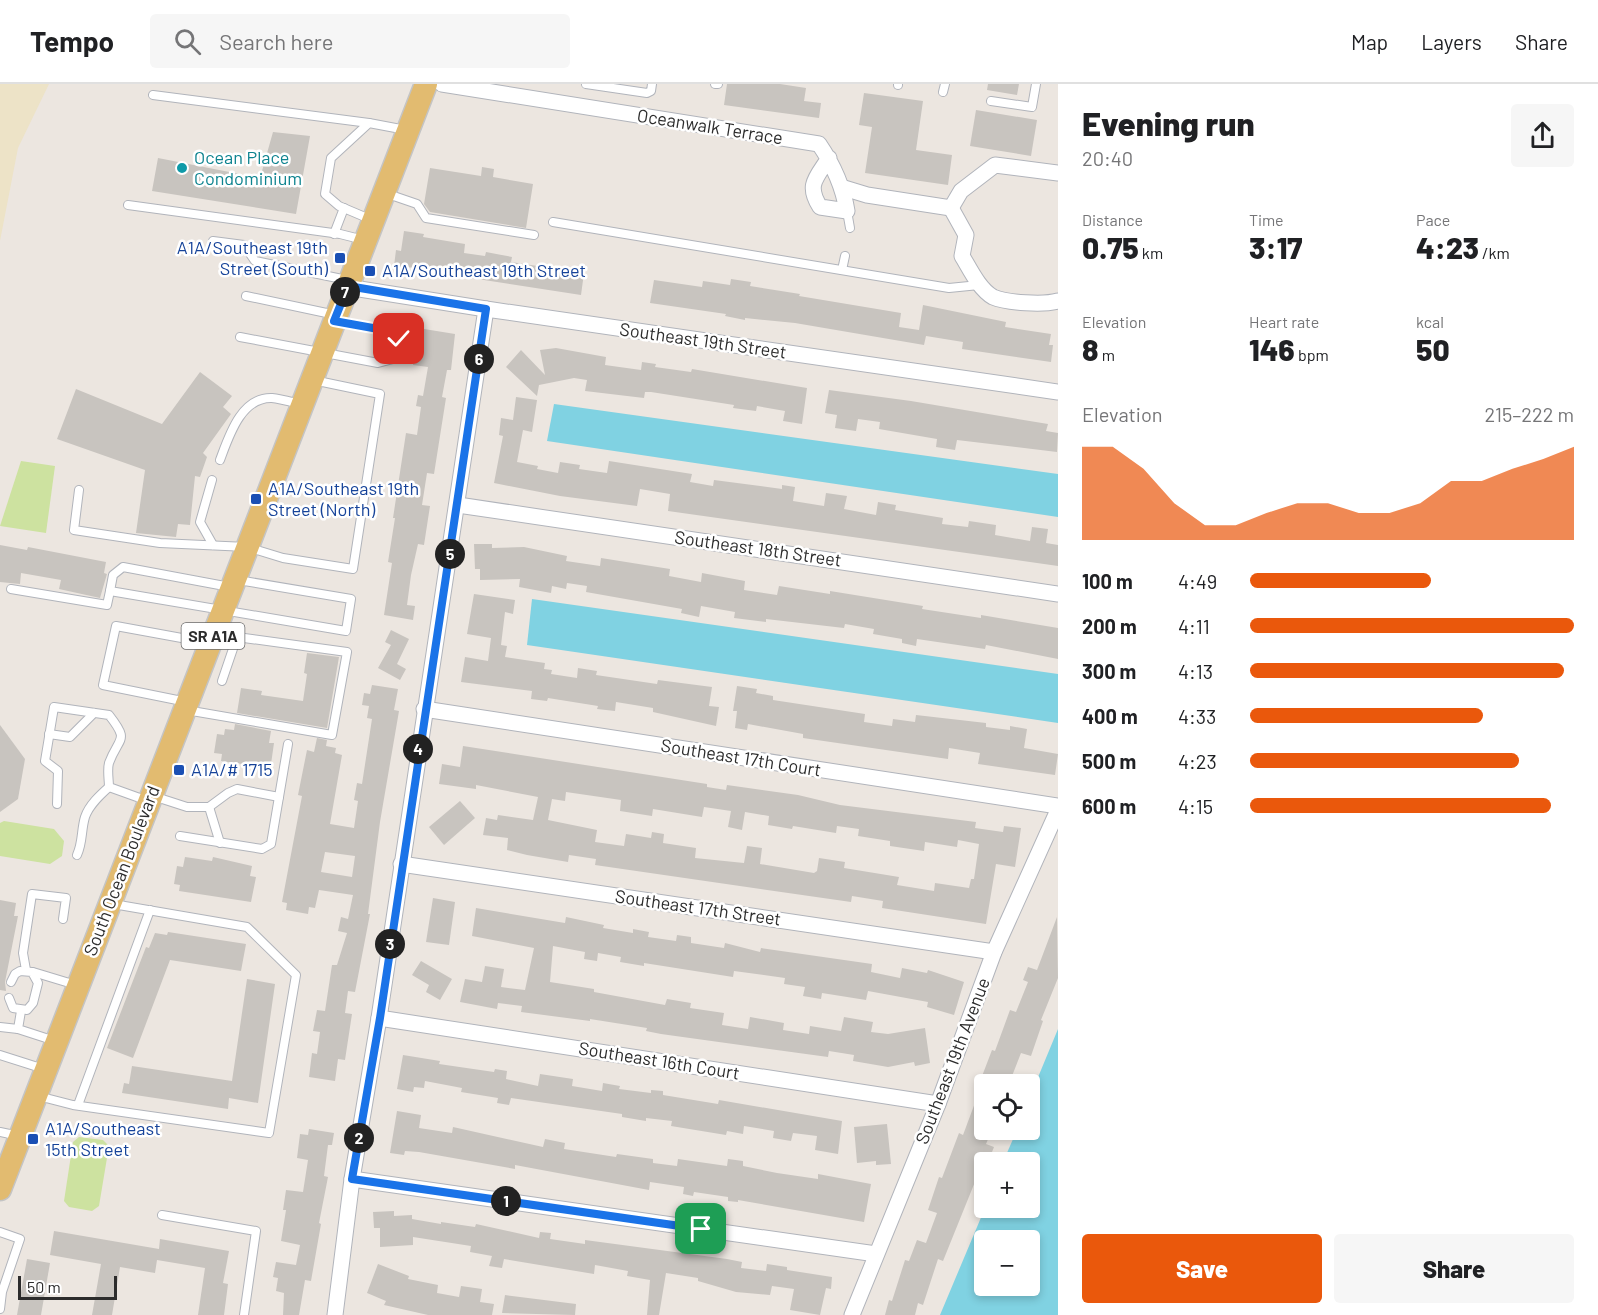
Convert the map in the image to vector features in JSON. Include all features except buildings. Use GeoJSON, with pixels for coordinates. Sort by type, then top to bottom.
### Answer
{"type":"FeatureCollection","features":[{"type":"Feature","properties":{"kind":"main road","name":"South Ocean Boulevard"},"geometry":{"type":"LineString","coordinates":[[0,1189],[10,1145],[36,1095],[57,1042],[426,84]]}},
{"type":"Feature","properties":{"kind":"street","name":"Oceanwalk Terrace"},"geometry":{"type":"LineString","coordinates":[[442,84],[819,144],[844,188],[847,212]]}},
{"type":"Feature","properties":{"kind":"street"},"geometry":{"type":"LineString","coordinates":[[829,158],[813,181],[812,194],[820,207],[847,212]]}},
{"type":"Feature","properties":{"kind":"street"},"geometry":{"type":"LineString","coordinates":[[951,208],[961,190],[995,165],[1058,173]]}},
{"type":"Feature","properties":{"kind":"street"},"geometry":{"type":"LineString","coordinates":[[844,188],[867,195],[951,208]]}},
{"type":"Feature","properties":{"kind":"street"},"geometry":{"type":"LineString","coordinates":[[951,208],[966,235],[962,256],[981,285],[993,297],[1045,305],[1058,301]]}},
{"type":"Feature","properties":{"kind":"street","name":"Southeast 19th Street"},"geometry":{"type":"LineString","coordinates":[[349,284],[486,309],[1058,392]]}},
{"type":"Feature","properties":{"kind":"street"},"geometry":{"type":"LineString","coordinates":[[335,1315],[352,1179],[380,1018],[424,710],[458,505],[486,309]]}},
{"type":"Feature","properties":{"kind":"street","name":"Southeast 18th Street"},"geometry":{"type":"LineString","coordinates":[[458,505],[1058,594]]}},
{"type":"Feature","properties":{"kind":"street","name":"Southeast 17th Court"},"geometry":{"type":"LineString","coordinates":[[424,710],[1058,808]]}},
{"type":"Feature","properties":{"kind":"street","name":"Southeast 19th Avenue"},"geometry":{"type":"LineString","coordinates":[[852,1315],[938,1104],[994,952],[1058,808]]}},
{"type":"Feature","properties":{"kind":"street","name":"Southeast 17th Street"},"geometry":{"type":"LineString","coordinates":[[401,864],[994,952]]}},
{"type":"Feature","properties":{"kind":"street","name":"Southeast 16th Court"},"geometry":{"type":"LineString","coordinates":[[380,1018],[938,1104]]}},
{"type":"Feature","properties":{"kind":"street"},"geometry":{"type":"LineString","coordinates":[[352,1179],[876,1254]]}},
{"type":"Feature","properties":{"kind":"lane"},"geometry":{"type":"LineString","coordinates":[[586,84],[622,87],[647,93],[651,91],[652,84]]}},
{"type":"Feature","properties":{"kind":"lane"},"geometry":{"type":"LineString","coordinates":[[991,101],[1032,108],[1036,84]]}},
{"type":"Feature","properties":{"kind":"lane"},"geometry":{"type":"LineString","coordinates":[[153,95],[408,130]]}},
{"type":"Feature","properties":{"kind":"lane"},"geometry":{"type":"LineString","coordinates":[[369,123],[331,158],[325,194],[369,231]]}},
{"type":"Feature","properties":{"kind":"lane"},"geometry":{"type":"LineString","coordinates":[[384,192],[417,204],[426,218],[534,235]]}},
{"type":"Feature","properties":{"kind":"lane"},"geometry":{"type":"LineString","coordinates":[[128,205],[334,234],[369,231]]}},
{"type":"Feature","properties":{"kind":"lane"},"geometry":{"type":"LineString","coordinates":[[334,234],[344,208]]}},
{"type":"Feature","properties":{"kind":"lane"},"geometry":{"type":"LineString","coordinates":[[847,212],[850,228]]}},
{"type":"Feature","properties":{"kind":"lane"},"geometry":{"type":"LineString","coordinates":[[554,222],[949,288],[981,285]]}},
{"type":"Feature","properties":{"kind":"lane"},"geometry":{"type":"LineString","coordinates":[[213,241],[244,245],[255,261],[349,284]]}},
{"type":"Feature","properties":{"kind":"lane"},"geometry":{"type":"LineString","coordinates":[[842,270],[845,256]]}},
{"type":"Feature","properties":{"kind":"lane"},"geometry":{"type":"LineString","coordinates":[[240,337],[378,363],[393,359],[398,353],[399,339],[395,332],[246,296]]}},
{"type":"Feature","properties":{"kind":"lane"},"geometry":{"type":"LineString","coordinates":[[79,490],[74,530],[160,543],[247,547],[283,558],[353,569],[380,394],[312,380]]}},
{"type":"Feature","properties":{"kind":"lane"},"geometry":{"type":"LineString","coordinates":[[220,460],[231,430],[249,405],[261,399],[273,398],[302,404]]}},
{"type":"Feature","properties":{"kind":"lane"},"geometry":{"type":"LineString","coordinates":[[212,480],[200,522],[213,545]]}},
{"type":"Feature","properties":{"kind":"lane"},"geometry":{"type":"LineString","coordinates":[[11,590],[108,605],[110,591],[113,575],[123,567],[351,599],[346,631],[110,591]]}},
{"type":"Feature","properties":{"kind":"lane"},"geometry":{"type":"LineString","coordinates":[[116,626],[212,639],[237,637],[347,652],[332,735],[186,706],[103,685],[116,626]]}},
{"type":"Feature","properties":{"kind":"lane"},"geometry":{"type":"LineString","coordinates":[[222,681],[237,637]]}},
{"type":"Feature","properties":{"kind":"lane"},"geometry":{"type":"LineString","coordinates":[[57,804],[58,771],[45,761],[54,707],[109,715],[122,731],[122,740],[108,765],[109,787],[85,817],[82,846],[77,855]]}},
{"type":"Feature","properties":{"kind":"lane"},"geometry":{"type":"LineString","coordinates":[[50,734],[70,736],[94,713]]}},
{"type":"Feature","properties":{"kind":"lane"},"geometry":{"type":"LineString","coordinates":[[180,836],[267,848],[271,844],[288,744]]}},
{"type":"Feature","properties":{"kind":"lane"},"geometry":{"type":"LineString","coordinates":[[109,787],[187,807],[210,807],[237,789],[279,797]]}},
{"type":"Feature","properties":{"kind":"lane"},"geometry":{"type":"LineString","coordinates":[[210,807],[220,843]]}},
{"type":"Feature","properties":{"kind":"lane"},"geometry":{"type":"LineString","coordinates":[[9,998],[13,1008],[21,1011],[27,1010],[33,1003],[38,983],[29,971],[23,953],[32,894],[66,898],[63,919]]}},
{"type":"Feature","properties":{"kind":"lane"},"geometry":{"type":"LineString","coordinates":[[36,1095],[78,1105],[269,1133],[296,975],[247,927],[110,904]]}},
{"type":"Feature","properties":{"kind":"lane"},"geometry":{"type":"LineString","coordinates":[[78,1105],[150,910]]}},
{"type":"Feature","properties":{"kind":"lane"},"geometry":{"type":"LineString","coordinates":[[11,982],[15,975],[29,971],[78,986]]}},
{"type":"Feature","properties":{"kind":"lane"},"geometry":{"type":"LineString","coordinates":[[18,1029],[21,1011]]}},
{"type":"Feature","properties":{"kind":"lane"},"geometry":{"type":"LineString","coordinates":[[0,1027],[18,1029],[57,1042]]}},
{"type":"Feature","properties":{"kind":"lane"},"geometry":{"type":"LineString","coordinates":[[0,1055],[46,1070]]}},
{"type":"Feature","properties":{"kind":"lane"},"geometry":{"type":"LineString","coordinates":[[162,1215],[256,1231],[244,1315]]}},
{"type":"Feature","properties":{"kind":"lane"},"geometry":{"type":"LineString","coordinates":[[0,1232],[20,1239],[2,1292],[0,1309]]}},
{"type":"Feature","properties":{"kind":"sand"},"geometry":{"type":"Polygon","coordinates":[[[0,84],[49,84],[18,148],[0,241],[0,84]]]}},
{"type":"Feature","properties":{"kind":"green space"},"geometry":{"type":"Polygon","coordinates":[[[21,461],[55,466],[46,533],[0,526],[21,461]]]}},
{"type":"Feature","properties":{"kind":"green space"},"geometry":{"type":"Polygon","coordinates":[[[4,821],[54,829],[64,841],[62,856],[50,864],[0,856],[0,823],[4,821]]]}},
{"type":"Feature","properties":{"kind":"green space"},"geometry":{"type":"Polygon","coordinates":[[[79,1137],[103,1140],[109,1146],[99,1206],[92,1211],[69,1207],[64,1201],[73,1142],[79,1137]]]}},
{"type":"Feature","properties":{"kind":"water"},"geometry":{"type":"Polygon","coordinates":[[[554,404],[1058,474],[1058,517],[547,441],[554,404]]]}},
{"type":"Feature","properties":{"kind":"water"},"geometry":{"type":"Polygon","coordinates":[[[532,599],[1058,674],[1058,723],[527,645],[532,599]]]}},
{"type":"Feature","properties":{"kind":"water"},"geometry":{"type":"Polygon","coordinates":[[[1058,1029],[1058,1315],[940,1315],[974,1234],[974,1296],[1040,1296],[1040,1230],[976,1230],[981,1218],[1040,1218],[1040,1152],[1007,1152],[1013,1140],[1040,1140],[1039,1074],[1058,1029]]]}},
{"type":"Feature","properties":{"kind":"place","name":"Ocean Place Condominium"},"geometry":{"type":"Point","coordinates":[182,168]}},
{"type":"Feature","properties":{"kind":"place","name":"A1A/Southeast 19th Street (South)"},"geometry":{"type":"Point","coordinates":[340,258]}},
{"type":"Feature","properties":{"kind":"place","name":"A1A/Southeast 19th Street"},"geometry":{"type":"Point","coordinates":[370,271]}},
{"type":"Feature","properties":{"kind":"place","name":"A1A/Southeast 19th Street (North)"},"geometry":{"type":"Point","coordinates":[256,499]}},
{"type":"Feature","properties":{"kind":"place","name":"A1A/# 1715"},"geometry":{"type":"Point","coordinates":[179,770]}},
{"type":"Feature","properties":{"kind":"place","name":"A1A/Southeast 15th Street"},"geometry":{"type":"Point","coordinates":[33,1139]}},
{"type":"Feature","properties":{"kind":"route"},"geometry":{"type":"LineString","coordinates":[[399,339],[395,332],[334,321],[348,286],[486,309],[458,505],[424,710],[380,1018],[352,1179],[701,1229]]}}]}
